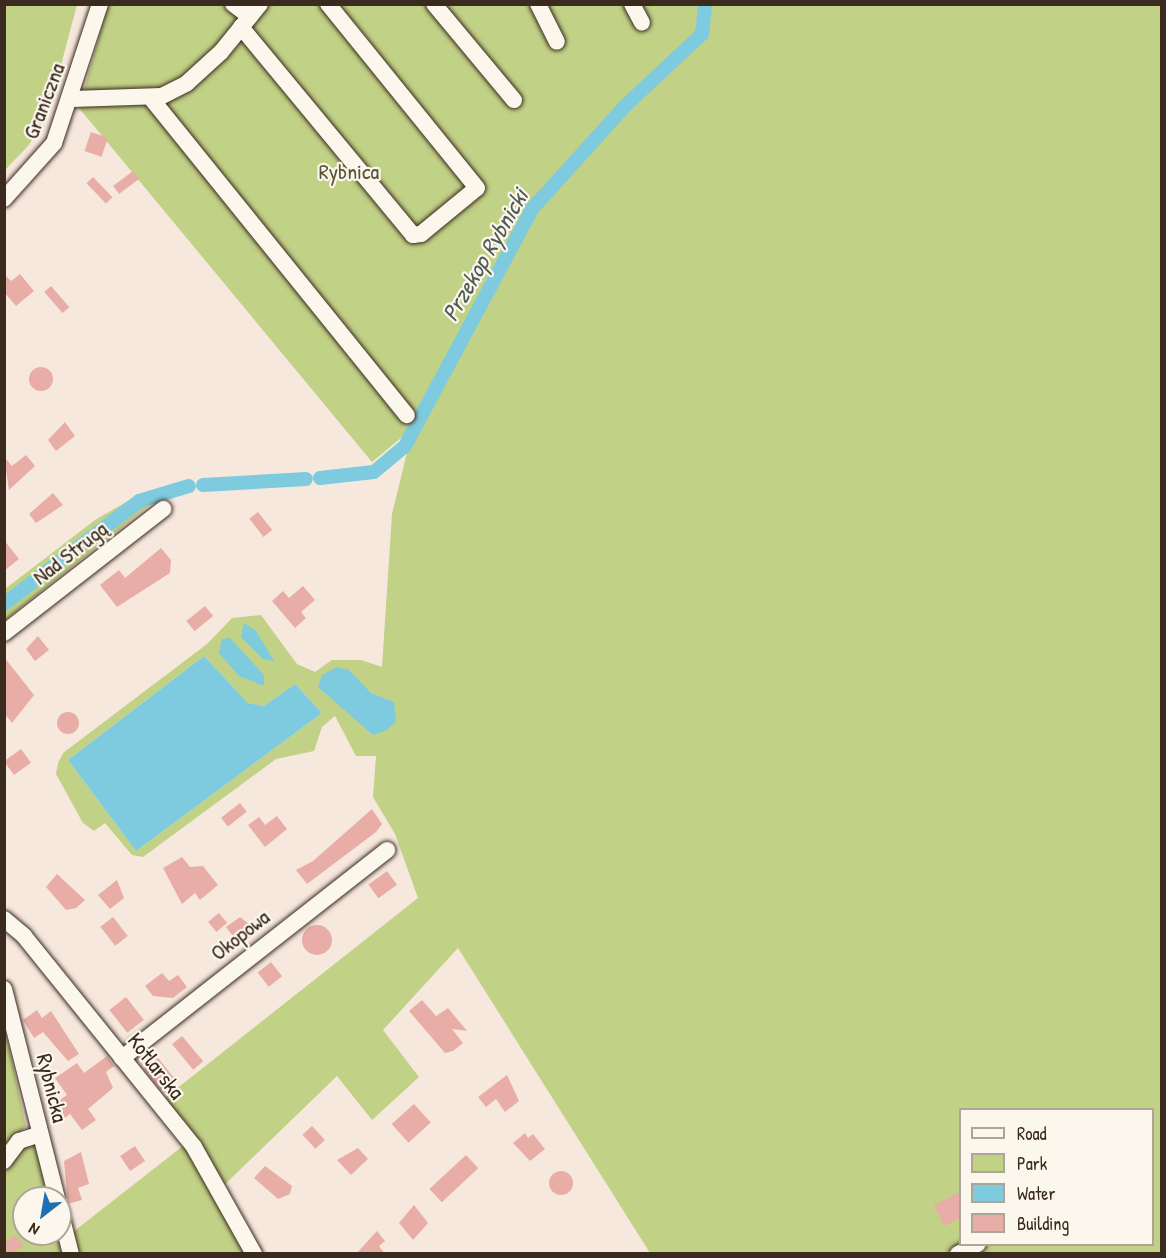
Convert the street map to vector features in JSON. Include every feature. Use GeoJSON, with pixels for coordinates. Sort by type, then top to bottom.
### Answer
{"type":"FeatureCollection","features":[{"type":"Feature","properties":{"kind":"street","name":"Graniczna"},"geometry":{"type":"LineString","coordinates":[[6,195],[47,156],[72,99],[100,4]]}},
{"type":"Feature","properties":{"kind":"street"},"geometry":{"type":"LineString","coordinates":[[72,99],[150,97],[187,82],[243,11],[413,235],[421,234],[477,188],[328,4]]}},
{"type":"Feature","properties":{"kind":"street"},"geometry":{"type":"LineString","coordinates":[[434,4],[514,100]]}},
{"type":"Feature","properties":{"kind":"street"},"geometry":{"type":"LineString","coordinates":[[538,4],[557,42]]}},
{"type":"Feature","properties":{"kind":"street"},"geometry":{"type":"LineString","coordinates":[[632,4],[642,23]]}},
{"type":"Feature","properties":{"kind":"street"},"geometry":{"type":"LineString","coordinates":[[150,97],[408,415]]}},
{"type":"Feature","properties":{"kind":"street","name":"Nad Strugą"},"geometry":{"type":"LineString","coordinates":[[4,633],[163,509]]}},
{"type":"Feature","properties":{"kind":"street","name":"Okopowa"},"geometry":{"type":"LineString","coordinates":[[122,1058],[387,850]]}},
{"type":"Feature","properties":{"kind":"street","name":"Kotlarska"},"geometry":{"type":"LineString","coordinates":[[4,919],[24,936],[194,1147],[254,1254]]}},
{"type":"Feature","properties":{"kind":"street","name":"Rybnicka"},"geometry":{"type":"LineString","coordinates":[[4,989],[54,1186]]}},
{"type":"Feature","properties":{"kind":"street"},"geometry":{"type":"LineString","coordinates":[[4,1161],[19,1141],[40,1134]]}},
{"type":"Feature","properties":{"kind":"street"},"geometry":{"type":"LineString","coordinates":[[958,1254],[976,1246]]}},
{"type":"Feature","properties":{"kind":"green space"},"geometry":{"type":"Polygon","coordinates":[[[5,4],[77,5],[49,110],[29,145],[5,170],[5,4]]]}},
{"type":"Feature","properties":{"kind":"green space","name":"Rybnica"},"geometry":{"type":"Polygon","coordinates":[[[108,5],[1161,5],[1161,1253],[650,1253],[458,948],[383,1030],[419,1077],[372,1120],[337,1076],[218,1191],[161,1101],[418,898],[395,834],[373,797],[376,756],[356,756],[335,716],[322,727],[314,751],[276,759],[143,857],[132,855],[105,823],[94,831],[83,823],[56,774],[58,763],[63,753],[207,644],[232,618],[261,615],[297,664],[315,672],[332,660],[361,660],[382,667],[392,514],[413,428],[372,462],[79,108],[108,5]],[[204,656],[68,760],[136,851],[322,713],[295,684],[264,706],[248,703],[204,656]]]}},
{"type":"Feature","properties":{"kind":"green space"},"geometry":{"type":"Polygon","coordinates":[[[140,494],[149,505],[5,620],[5,589],[95,520],[140,494]]]}},
{"type":"Feature","properties":{"kind":"green space"},"geometry":{"type":"Polygon","coordinates":[[[4,1024],[26,1126],[5,1150],[4,1150],[4,1024]]]}},
{"type":"Feature","properties":{"kind":"green space"},"geometry":{"type":"Polygon","coordinates":[[[35,1142],[48,1186],[12,1186],[12,1246],[63,1246],[64,1253],[5,1254],[5,1173],[15,1153],[35,1142]]]}},
{"type":"Feature","properties":{"kind":"green space"},"geometry":{"type":"Polygon","coordinates":[[[188,1142],[245,1253],[80,1253],[73,1232],[188,1142]]]}},
{"type":"Feature","properties":{"kind":"water"},"geometry":{"type":"Polygon","coordinates":[[[244,623],[256,631],[274,661],[263,659],[241,637],[244,623]]]}},
{"type":"Feature","properties":{"kind":"water"},"geometry":{"type":"Polygon","coordinates":[[[230,638],[264,675],[264,686],[239,676],[219,653],[222,639],[230,638]]]}},
{"type":"Feature","properties":{"kind":"water"},"geometry":{"type":"Polygon","coordinates":[[[204,656],[248,703],[264,706],[295,684],[322,713],[136,851],[68,760],[204,656]]]}},
{"type":"Feature","properties":{"kind":"water"},"geometry":{"type":"Polygon","coordinates":[[[337,667],[349,670],[371,693],[394,702],[396,721],[387,730],[373,735],[318,687],[322,675],[337,667]]]}},
{"type":"Feature","properties":{"kind":"building"},"geometry":{"type":"Polygon","coordinates":[[[91,132],[108,138],[102,157],[84,151],[91,132]]]}},
{"type":"Feature","properties":{"kind":"building"},"geometry":{"type":"Polygon","coordinates":[[[133,171],[139,179],[119,194],[113,186],[133,171]]]}},
{"type":"Feature","properties":{"kind":"building"},"geometry":{"type":"Polygon","coordinates":[[[93,177],[112,197],[106,203],[87,183],[93,177]]]}},
{"type":"Feature","properties":{"kind":"building"},"geometry":{"type":"Polygon","coordinates":[[[4,274],[11,281],[20,274],[34,291],[16,306],[4,292],[4,274]]]}},
{"type":"Feature","properties":{"kind":"building"},"geometry":{"type":"Polygon","coordinates":[[[51,286],[69,307],[63,313],[44,292],[51,286]]]}},
{"type":"Feature","properties":{"kind":"building"},"geometry":{"type":"Polygon","coordinates":[[[41,367],[49,371],[53,379],[49,387],[41,391],[33,387],[29,379],[33,371],[41,367]]]}},
{"type":"Feature","properties":{"kind":"building"},"geometry":{"type":"Polygon","coordinates":[[[65,422],[75,436],[56,451],[48,440],[65,422]]]}},
{"type":"Feature","properties":{"kind":"building"},"geometry":{"type":"Polygon","coordinates":[[[26,455],[35,466],[9,490],[4,457],[12,466],[26,455]]]}},
{"type":"Feature","properties":{"kind":"building"},"geometry":{"type":"Polygon","coordinates":[[[53,493],[63,505],[36,523],[29,514],[53,493]]]}},
{"type":"Feature","properties":{"kind":"building"},"geometry":{"type":"Polygon","coordinates":[[[258,512],[272,530],[263,537],[249,519],[258,512]]]}},
{"type":"Feature","properties":{"kind":"building"},"geometry":{"type":"Polygon","coordinates":[[[4,540],[19,559],[4,571],[4,540]]]}},
{"type":"Feature","properties":{"kind":"building"},"geometry":{"type":"Polygon","coordinates":[[[161,548],[171,560],[170,573],[117,607],[100,585],[119,570],[125,578],[161,548]]]}},
{"type":"Feature","properties":{"kind":"building"},"geometry":{"type":"Polygon","coordinates":[[[303,586],[315,600],[301,612],[306,618],[295,628],[272,601],[283,591],[289,598],[303,586]]]}},
{"type":"Feature","properties":{"kind":"building"},"geometry":{"type":"Polygon","coordinates":[[[205,606],[213,616],[195,631],[186,621],[205,606]]]}},
{"type":"Feature","properties":{"kind":"building"},"geometry":{"type":"Polygon","coordinates":[[[38,636],[49,650],[35,661],[26,649],[38,636]]]}},
{"type":"Feature","properties":{"kind":"building"},"geometry":{"type":"Polygon","coordinates":[[[4,657],[34,695],[12,723],[4,713],[4,657]]]}},
{"type":"Feature","properties":{"kind":"building"},"geometry":{"type":"Polygon","coordinates":[[[68,712],[76,715],[79,723],[76,731],[68,734],[60,731],[57,723],[60,715],[68,712]]]}},
{"type":"Feature","properties":{"kind":"building"},"geometry":{"type":"Polygon","coordinates":[[[21,749],[31,763],[14,775],[4,761],[21,749]]]}},
{"type":"Feature","properties":{"kind":"building"},"geometry":{"type":"Polygon","coordinates":[[[240,803],[247,812],[228,826],[221,818],[240,803]]]}},
{"type":"Feature","properties":{"kind":"building"},"geometry":{"type":"Polygon","coordinates":[[[372,809],[382,824],[376,832],[307,884],[296,870],[313,861],[372,809]]]}},
{"type":"Feature","properties":{"kind":"building"},"geometry":{"type":"Polygon","coordinates":[[[277,816],[287,829],[265,847],[248,825],[259,817],[265,825],[277,816]]]}},
{"type":"Feature","properties":{"kind":"building"},"geometry":{"type":"Polygon","coordinates":[[[182,857],[190,867],[203,866],[218,885],[200,900],[195,893],[182,904],[163,868],[182,857]]]}},
{"type":"Feature","properties":{"kind":"building"},"geometry":{"type":"Polygon","coordinates":[[[387,871],[397,885],[378,898],[368,885],[387,871]]]}},
{"type":"Feature","properties":{"kind":"building"},"geometry":{"type":"Polygon","coordinates":[[[57,874],[85,900],[76,908],[66,910],[46,887],[57,874]]]}},
{"type":"Feature","properties":{"kind":"building"},"geometry":{"type":"Polygon","coordinates":[[[117,880],[124,898],[110,909],[98,895],[117,880]]]}},
{"type":"Feature","properties":{"kind":"building"},"geometry":{"type":"Polygon","coordinates":[[[219,913],[227,923],[216,932],[208,922],[219,913]]]}},
{"type":"Feature","properties":{"kind":"building"},"geometry":{"type":"Polygon","coordinates":[[[113,917],[128,936],[115,946],[100,927],[113,917]]]}},
{"type":"Feature","properties":{"kind":"building"},"geometry":{"type":"Polygon","coordinates":[[[240,917],[258,931],[240,945],[226,927],[240,917]]]}},
{"type":"Feature","properties":{"kind":"building"},"geometry":{"type":"Polygon","coordinates":[[[317,925],[328,929],[332,940],[328,951],[317,955],[306,951],[302,940],[306,929],[317,925]]]}},
{"type":"Feature","properties":{"kind":"building"},"geometry":{"type":"Polygon","coordinates":[[[271,962],[282,976],[269,987],[258,972],[271,962]]]}},
{"type":"Feature","properties":{"kind":"building"},"geometry":{"type":"Polygon","coordinates":[[[162,973],[169,981],[178,975],[187,987],[173,998],[153,996],[145,986],[162,973]]]}},
{"type":"Feature","properties":{"kind":"building"},"geometry":{"type":"Polygon","coordinates":[[[126,997],[144,1020],[127,1033],[109,1010],[126,997]]]}},
{"type":"Feature","properties":{"kind":"building"},"geometry":{"type":"Polygon","coordinates":[[[422,1000],[436,1016],[448,1008],[467,1031],[452,1029],[463,1043],[453,1051],[445,1053],[409,1011],[422,1000]]]}},
{"type":"Feature","properties":{"kind":"building"},"geometry":{"type":"Polygon","coordinates":[[[37,1010],[42,1018],[51,1011],[79,1054],[68,1061],[43,1032],[34,1038],[23,1020],[37,1010]]]}},
{"type":"Feature","properties":{"kind":"building"},"geometry":{"type":"Polygon","coordinates":[[[182,1036],[203,1061],[193,1070],[172,1044],[182,1036]]]}},
{"type":"Feature","properties":{"kind":"building"},"geometry":{"type":"Polygon","coordinates":[[[107,1056],[114,1066],[106,1072],[113,1088],[88,1109],[96,1120],[82,1130],[70,1114],[61,1121],[50,1107],[67,1095],[55,1078],[77,1063],[84,1073],[107,1056]]]}},
{"type":"Feature","properties":{"kind":"building"},"geometry":{"type":"Polygon","coordinates":[[[158,1058],[175,1079],[161,1090],[144,1069],[158,1058]]]}},
{"type":"Feature","properties":{"kind":"building"},"geometry":{"type":"Polygon","coordinates":[[[507,1075],[519,1101],[505,1112],[496,1099],[486,1107],[478,1097],[507,1075]]]}},
{"type":"Feature","properties":{"kind":"building"},"geometry":{"type":"Polygon","coordinates":[[[414,1104],[431,1123],[408,1143],[392,1124],[414,1104]]]}},
{"type":"Feature","properties":{"kind":"building"},"geometry":{"type":"Polygon","coordinates":[[[312,1126],[325,1140],[315,1149],[302,1135],[312,1126]]]}},
{"type":"Feature","properties":{"kind":"building"},"geometry":{"type":"Polygon","coordinates":[[[525,1133],[528,1138],[533,1134],[545,1149],[530,1161],[513,1143],[525,1133]]]}},
{"type":"Feature","properties":{"kind":"building"},"geometry":{"type":"Polygon","coordinates":[[[135,1146],[145,1161],[130,1171],[120,1156],[135,1146]]]}},
{"type":"Feature","properties":{"kind":"building"},"geometry":{"type":"Polygon","coordinates":[[[358,1148],[368,1159],[351,1175],[337,1160],[358,1148]]]}},
{"type":"Feature","properties":{"kind":"building"},"geometry":{"type":"Polygon","coordinates":[[[81,1152],[89,1184],[78,1188],[82,1200],[72,1203],[72,1186],[66,1186],[64,1161],[81,1152]]]}},
{"type":"Feature","properties":{"kind":"building"},"geometry":{"type":"Polygon","coordinates":[[[466,1155],[478,1168],[442,1202],[429,1189],[466,1155]]]}},
{"type":"Feature","properties":{"kind":"building"},"geometry":{"type":"Polygon","coordinates":[[[265,1166],[292,1186],[290,1194],[278,1199],[254,1178],[265,1166]]]}},
{"type":"Feature","properties":{"kind":"building"},"geometry":{"type":"Polygon","coordinates":[[[561,1171],[569,1175],[573,1183],[569,1191],[561,1195],[553,1191],[549,1183],[553,1175],[561,1171]]]}},
{"type":"Feature","properties":{"kind":"building"},"geometry":{"type":"Polygon","coordinates":[[[959,1192],[959,1218],[944,1226],[934,1205],[959,1192]]]}},
{"type":"Feature","properties":{"kind":"building"},"geometry":{"type":"Polygon","coordinates":[[[414,1205],[428,1223],[413,1240],[399,1223],[414,1205]]]}},
{"type":"Feature","properties":{"kind":"building"},"geometry":{"type":"Polygon","coordinates":[[[377,1231],[385,1241],[379,1246],[385,1254],[356,1254],[377,1231]]]}},
{"type":"Feature","properties":{"kind":"building"},"geometry":{"type":"Polygon","coordinates":[[[12,1237],[12,1246],[24,1246],[8,1254],[4,1243],[12,1237]]]}},
{"type":"Feature","properties":{"kind":"waterway","name":"Przekop Rybnicki"},"geometry":{"type":"LineString","coordinates":[[320,478],[374,472],[405,446],[532,209],[625,106],[702,34],[705,4]]}},
{"type":"Feature","properties":{"kind":"waterway","name":"Przekop Rybnicki"},"geometry":{"type":"LineString","coordinates":[[203,485],[306,479]]}},
{"type":"Feature","properties":{"kind":"waterway","name":"Przekop Rybnicki"},"geometry":{"type":"LineString","coordinates":[[4,604],[139,501],[189,486]]}}]}
